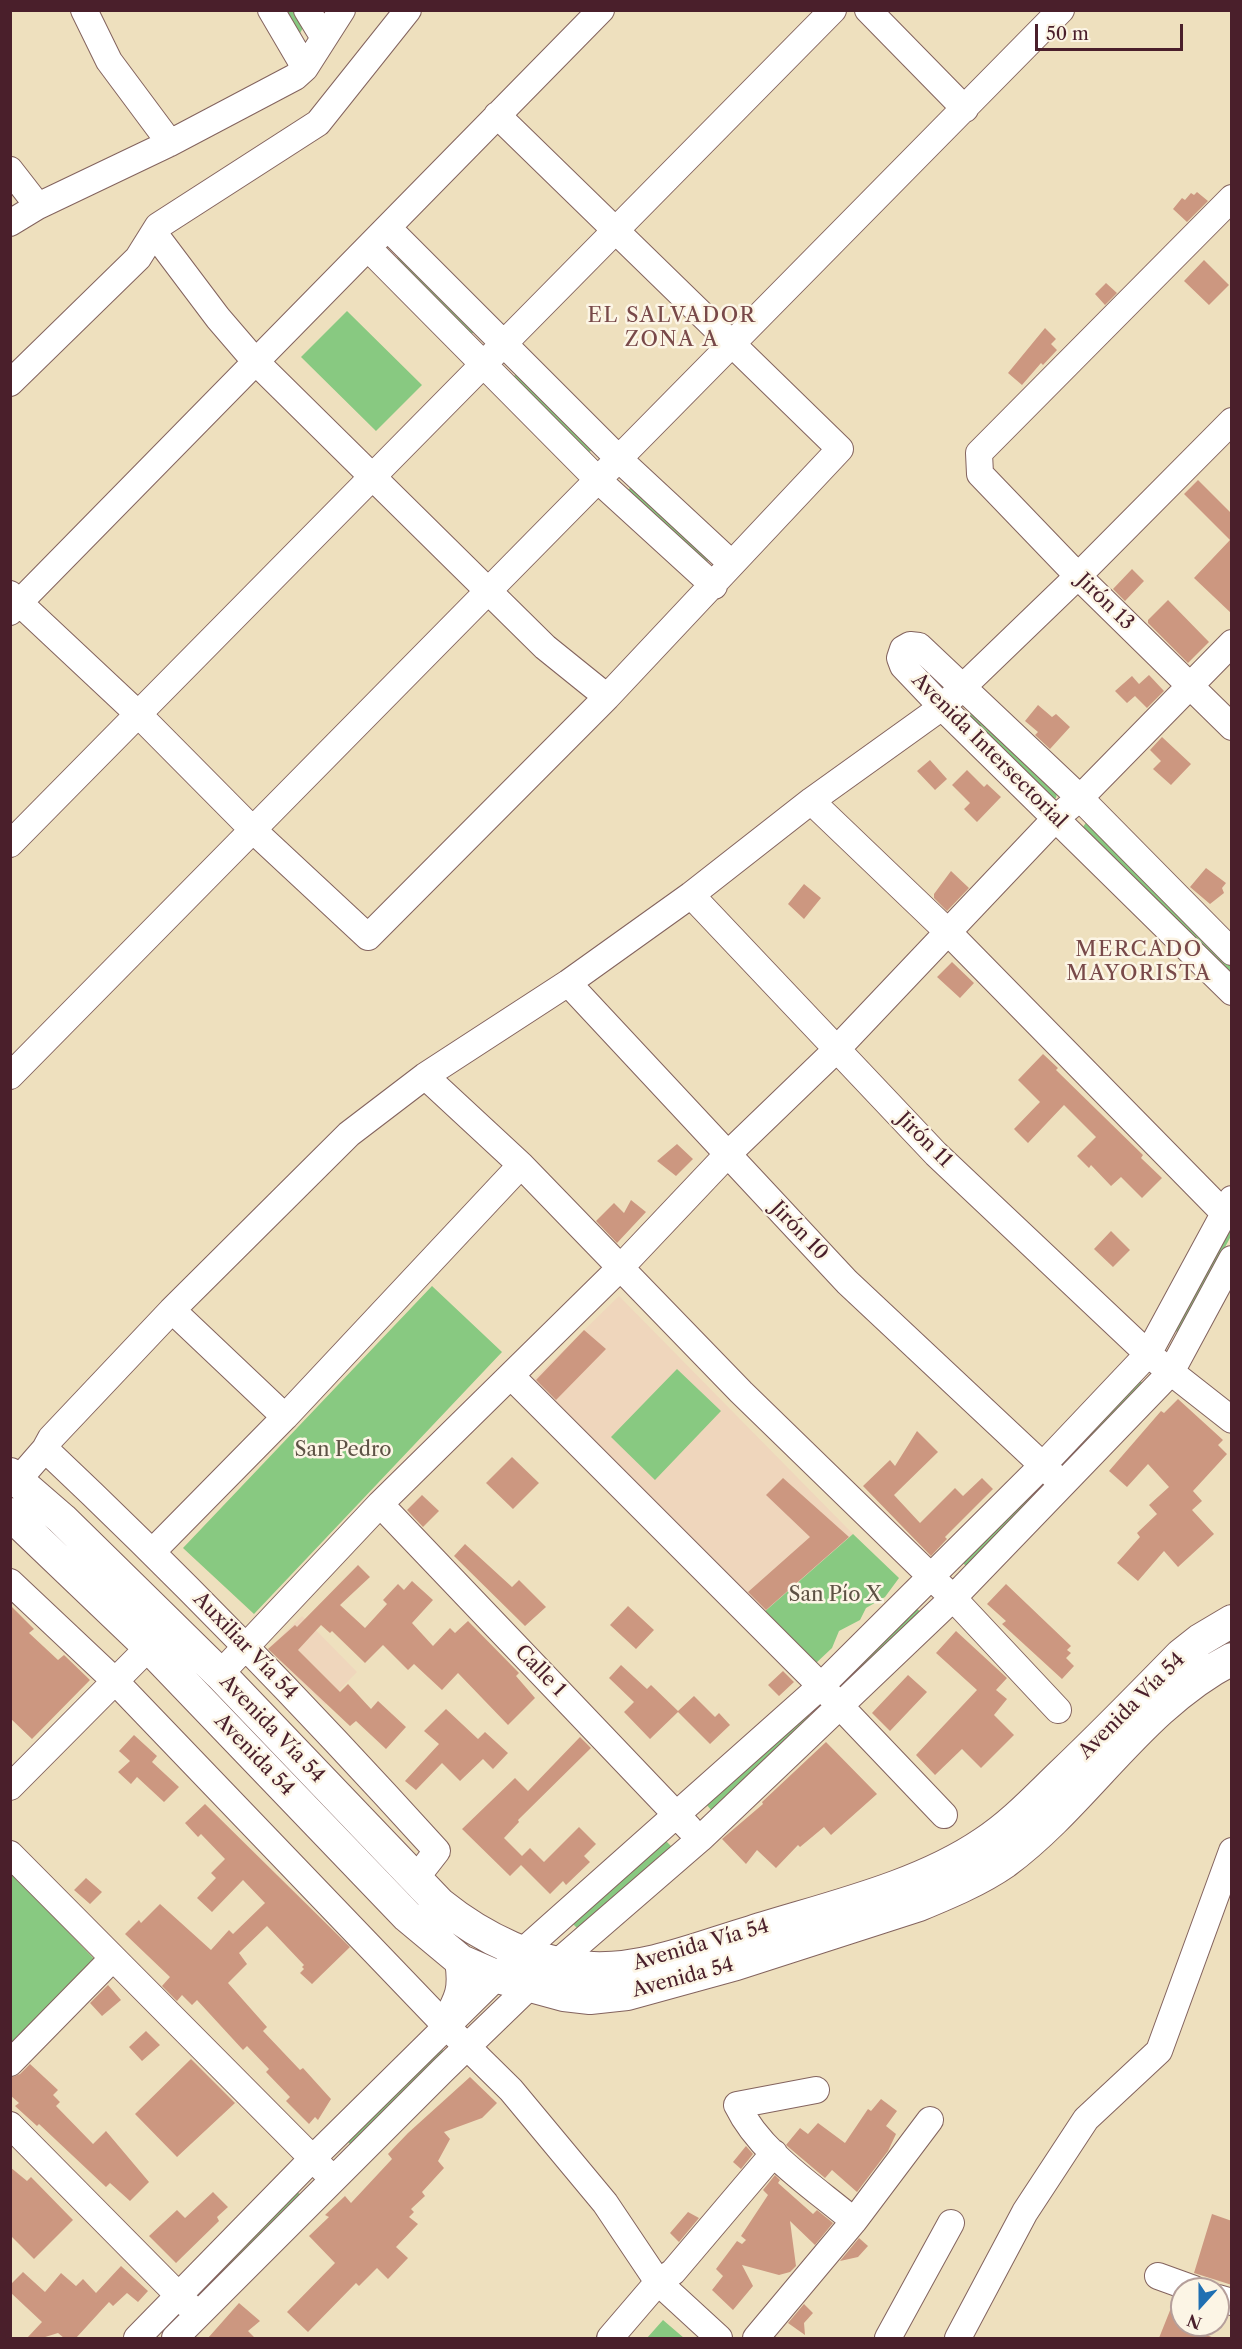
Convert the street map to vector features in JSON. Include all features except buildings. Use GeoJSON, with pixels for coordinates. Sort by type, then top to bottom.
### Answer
{"type":"FeatureCollection","features":[{"type":"Feature","properties":{"kind":"main road","name":"Avenida Vía 54"},"geometry":{"type":"LineString","coordinates":[[14,1477],[220,1674],[416,1878],[464,1923],[500,1943],[556,1961],[589,1968],[613,1968],[661,1959],[906,1882],[967,1854],[1000,1832],[1029,1806],[1181,1655],[1200,1640],[1232,1621]]}},
{"type":"Feature","properties":{"kind":"main road","name":"Avenida 54"},"geometry":{"type":"LineString","coordinates":[[10,1514],[148,1647],[264,1764],[407,1916],[461,1961],[529,1987],[590,1998],[627,1994],[736,1964],[909,1908],[947,1893],[1005,1862],[1183,1689],[1232,1659]]}},
{"type":"Feature","properties":{"kind":"main road"},"geometry":{"type":"LineString","coordinates":[[457,2036],[464,1981],[461,1961]]}},
{"type":"Feature","properties":{"kind":"street"},"geometry":{"type":"LineString","coordinates":[[84,10],[109,61],[170,143]]}},
{"type":"Feature","properties":{"kind":"street"},"geometry":{"type":"LineString","coordinates":[[271,10],[305,68]]}},
{"type":"Feature","properties":{"kind":"street"},"geometry":{"type":"LineString","coordinates":[[307,10],[324,38]]}},
{"type":"Feature","properties":{"kind":"street"},"geometry":{"type":"LineString","coordinates":[[10,223],[38,206],[170,143],[288,80],[305,68],[342,10]]}},
{"type":"Feature","properties":{"kind":"street"},"geometry":{"type":"LineString","coordinates":[[10,383],[138,258],[158,226],[318,123],[408,10]]}},
{"type":"Feature","properties":{"kind":"street"},"geometry":{"type":"LineString","coordinates":[[497,115],[731,346],[840,449],[607,698],[368,937],[253,830],[137,713],[13,603],[388,228],[497,115],[601,10]]}},
{"type":"Feature","properties":{"kind":"street"},"geometry":{"type":"LineString","coordinates":[[10,844],[833,10]]}},
{"type":"Feature","properties":{"kind":"street"},"geometry":{"type":"LineString","coordinates":[[868,10],[965,109]]}},
{"type":"Feature","properties":{"kind":"street"},"geometry":{"type":"LineString","coordinates":[[14,1067],[599,482],[1061,10]]}},
{"type":"Feature","properties":{"kind":"street"},"geometry":{"type":"LineString","coordinates":[[10,171],[38,206]]}},
{"type":"Feature","properties":{"kind":"street","name":"Jirón 13"},"geometry":{"type":"LineString","coordinates":[[1232,198],[979,453],[981,474],[1078,576],[1232,727]]}},
{"type":"Feature","properties":{"kind":"street"},"geometry":{"type":"LineString","coordinates":[[388,228],[620,460],[732,564]]}},
{"type":"Feature","properties":{"kind":"street"},"geometry":{"type":"LineString","coordinates":[[154,233],[218,318],[255,361],[545,647],[607,698]]}},
{"type":"Feature","properties":{"kind":"street"},"geometry":{"type":"LineString","coordinates":[[368,248],[599,482],[714,586]]}},
{"type":"Feature","properties":{"kind":"street"},"geometry":{"type":"LineString","coordinates":[[14,1477],[45,1449],[51,1438],[172,1310],[349,1134],[425,1076],[568,983],[691,895],[811,801],[942,707],[1078,576],[1232,421]]}},
{"type":"Feature","properties":{"kind":"street"},"geometry":{"type":"LineString","coordinates":[[220,1674],[380,1504],[621,1267],[727,1155],[837,1050],[1057,817],[1080,798],[1232,643]]}},
{"type":"Feature","properties":{"kind":"street","name":"Avenida Intersectorial"},"geometry":{"type":"LineString","coordinates":[[1232,952],[1080,798],[963,688],[911,656],[942,707],[1057,817],[1232,992]]}},
{"type":"Feature","properties":{"kind":"street"},"geometry":{"type":"LineString","coordinates":[[176,2338],[333,2179],[457,2036],[498,1977],[523,1951],[821,1686],[1043,1465],[1148,1354],[1228,1206],[811,801]]}},
{"type":"Feature","properties":{"kind":"street","name":"Jirón 11"},"geometry":{"type":"LineString","coordinates":[[691,895],[936,1154],[1148,1354],[1232,1420]]}},
{"type":"Feature","properties":{"kind":"street","name":"Jirón 10"},"geometry":{"type":"LineString","coordinates":[[568,983],[848,1282],[1063,1485]]}},
{"type":"Feature","properties":{"kind":"street"},"geometry":{"type":"LineString","coordinates":[[425,1076],[521,1165],[741,1392],[953,1598],[1058,1710]]}},
{"type":"Feature","properties":{"kind":"street"},"geometry":{"type":"LineString","coordinates":[[153,1551],[285,1417],[521,1165]]}},
{"type":"Feature","properties":{"kind":"street"},"geometry":{"type":"LineString","coordinates":[[137,2338],[312,2159],[457,2036],[529,1987],[556,1961],[700,1839],[953,1598],[1171,1372],[1232,1259]]}},
{"type":"Feature","properties":{"kind":"street"},"geometry":{"type":"LineString","coordinates":[[172,1310],[285,1417]]}},
{"type":"Feature","properties":{"kind":"street"},"geometry":{"type":"LineString","coordinates":[[510,1376],[821,1686],[944,1815]]}},
{"type":"Feature","properties":{"kind":"street","name":"Auxiliar Vía 54"},"geometry":{"type":"LineString","coordinates":[[45,1449],[153,1551],[246,1645],[437,1851],[416,1878]]}},
{"type":"Feature","properties":{"kind":"street","name":"Calle 1"},"geometry":{"type":"LineString","coordinates":[[380,1504],[700,1839]]}},
{"type":"Feature","properties":{"kind":"street"},"geometry":{"type":"LineString","coordinates":[[10,1582],[114,1680],[553,2137],[605,2203],[658,2282],[719,2338]]}},
{"type":"Feature","properties":{"kind":"street"},"geometry":{"type":"LineString","coordinates":[[10,1787],[148,1647]]}},
{"type":"Feature","properties":{"kind":"street"},"geometry":{"type":"LineString","coordinates":[[958,2338],[1025,2211],[1086,2119],[1159,2051],[1232,1851]]}},
{"type":"Feature","properties":{"kind":"street"},"geometry":{"type":"LineString","coordinates":[[10,1854],[333,2179]]}},
{"type":"Feature","properties":{"kind":"street"},"geometry":{"type":"LineString","coordinates":[[10,2063],[113,1958]]}},
{"type":"Feature","properties":{"kind":"street"},"geometry":{"type":"LineString","coordinates":[[816,2090],[737,2104],[742,2115],[774,2153],[854,2221]]}},
{"type":"Feature","properties":{"kind":"street"},"geometry":{"type":"LineString","coordinates":[[756,2338],[854,2221],[930,2120]]}},
{"type":"Feature","properties":{"kind":"street"},"geometry":{"type":"LineString","coordinates":[[10,2125],[199,2315]]}},
{"type":"Feature","properties":{"kind":"street"},"geometry":{"type":"LineString","coordinates":[[610,2338],[658,2282],[673,2272],[774,2153]]}},
{"type":"Feature","properties":{"kind":"street"},"geometry":{"type":"LineString","coordinates":[[888,2338],[951,2223]]}},
{"type":"Feature","properties":{"kind":"street"},"geometry":{"type":"LineString","coordinates":[[1158,2276],[1170,2280]]}},
{"type":"Feature","properties":{"kind":"shaded area"},"geometry":{"type":"Polygon","coordinates":[[[619,1296],[853,1534],[763,1613],[531,1382],[619,1296]]]}},
{"type":"Feature","properties":{"kind":"shaded area"},"geometry":{"type":"Polygon","coordinates":[[[302,1616],[357,1672],[325,1705],[268,1649],[302,1616]]]}},
{"type":"Feature","properties":{"kind":"green space"},"geometry":{"type":"Polygon","coordinates":[[[281,11],[296,11],[305,24],[298,37],[281,11]]]}},
{"type":"Feature","properties":{"kind":"green space"},"geometry":{"type":"Polygon","coordinates":[[[401,254],[475,331],[467,338],[394,261],[401,254]]]}},
{"type":"Feature","properties":{"kind":"green space"},"geometry":{"type":"Polygon","coordinates":[[[347,311],[422,385],[376,431],[301,357],[347,311]]]}},
{"type":"Feature","properties":{"kind":"green space"},"geometry":{"type":"Polygon","coordinates":[[[517,373],[594,448],[586,455],[510,380],[517,373]]]}},
{"type":"Feature","properties":{"kind":"green space"},"geometry":{"type":"Polygon","coordinates":[[[632,486],[710,558],[704,565],[625,493],[632,486]]]}},
{"type":"Feature","properties":{"kind":"green space"},"geometry":{"type":"Polygon","coordinates":[[[970,710],[1057,793],[1054,800],[966,715],[970,710]]]}},
{"type":"Feature","properties":{"kind":"green space"},"geometry":{"type":"Polygon","coordinates":[[[1087,821],[1231,963],[1231,979],[1085,832],[1083,827],[1087,821]]]}},
{"type":"Feature","properties":{"kind":"green space"},"geometry":{"type":"Polygon","coordinates":[[[1231,1223],[1231,1236],[1179,1333],[1174,1330],[1231,1223]]]}},
{"type":"Feature","properties":{"kind":"green space","name":"San Pedro"},"geometry":{"type":"Polygon","coordinates":[[[432,1286],[502,1352],[254,1614],[183,1548],[432,1286]]]}},
{"type":"Feature","properties":{"kind":"green space"},"geometry":{"type":"Polygon","coordinates":[[[677,1369],[721,1411],[655,1480],[611,1437],[677,1369]]]}},
{"type":"Feature","properties":{"kind":"green space"},"geometry":{"type":"Polygon","coordinates":[[[1138,1379],[1147,1387],[1081,1454],[1073,1446],[1138,1379]]]}},
{"type":"Feature","properties":{"kind":"green space"},"geometry":{"type":"Polygon","coordinates":[[[1029,1493],[1037,1500],[969,1569],[962,1562],[1029,1493]]]}},
{"type":"Feature","properties":{"kind":"green space","name":"San Pío X"},"geometry":{"type":"Polygon","coordinates":[[[853,1534],[899,1578],[885,1597],[866,1608],[860,1620],[839,1631],[832,1648],[815,1664],[763,1613],[853,1534]]]}},
{"type":"Feature","properties":{"kind":"green space"},"geometry":{"type":"Polygon","coordinates":[[[916,1608],[923,1614],[853,1681],[847,1674],[916,1608]]]}},
{"type":"Feature","properties":{"kind":"green space"},"geometry":{"type":"Polygon","coordinates":[[[807,1713],[813,1720],[714,1813],[705,1803],[807,1713]]]}},
{"type":"Feature","properties":{"kind":"green space"},"geometry":{"type":"Polygon","coordinates":[[[665,1840],[674,1849],[579,1930],[571,1922],[665,1840]]]}},
{"type":"Feature","properties":{"kind":"green space"},"geometry":{"type":"Polygon","coordinates":[[[11,1872],[98,1963],[11,2051],[11,1872]]]}},
{"type":"Feature","properties":{"kind":"green space"},"geometry":{"type":"Polygon","coordinates":[[[439,2046],[444,2052],[353,2147],[346,2140],[439,2046]]]}},
{"type":"Feature","properties":{"kind":"green space"},"geometry":{"type":"Polygon","coordinates":[[[296,2191],[303,2197],[218,2282],[212,2276],[296,2191]]]}},
{"type":"Feature","properties":{"kind":"green space"},"geometry":{"type":"Polygon","coordinates":[[[663,2320],[684,2338],[647,2338],[663,2320]]]}},
{"type":"Feature","properties":{"kind":"district","name":"EL SALVADOR ZONA A"},"geometry":{"type":"Point","coordinates":[672,328]}},
{"type":"Feature","properties":{"kind":"district","name":"MERCADO MAYORISTA"},"geometry":{"type":"Point","coordinates":[1139,962]}}]}
